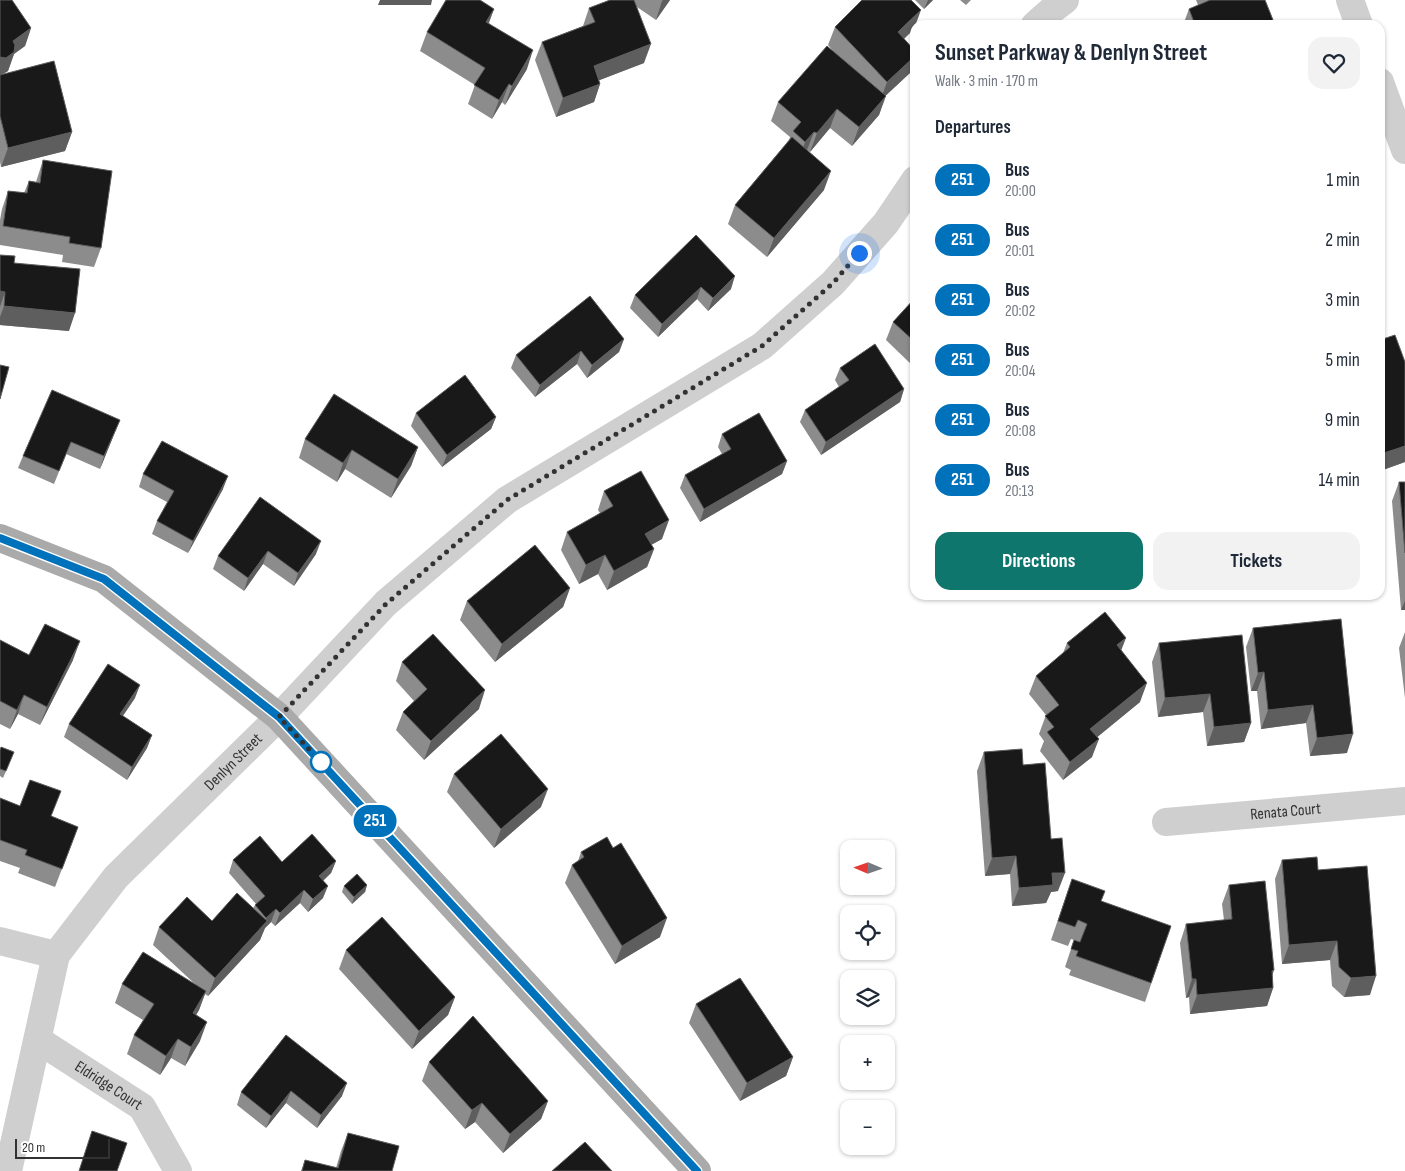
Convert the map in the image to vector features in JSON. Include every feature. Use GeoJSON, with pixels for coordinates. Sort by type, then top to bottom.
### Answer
{"type":"FeatureCollection","features":[{"type":"Feature","properties":{"kind":"main road"},"geometry":{"type":"LineString","coordinates":[[0,538],[104,579],[279,717],[697,1171]]}},
{"type":"Feature","properties":{"kind":"street"},"geometry":{"type":"LineString","coordinates":[[1040,20],[1065,0]]}},
{"type":"Feature","properties":{"kind":"street"},"geometry":{"type":"LineString","coordinates":[[1350,0],[1357,20]]}},
{"type":"Feature","properties":{"kind":"street"},"geometry":{"type":"LineString","coordinates":[[1385,96],[1405,150]]}},
{"type":"Feature","properties":{"kind":"street","name":"Denlyn Street"},"geometry":{"type":"LineString","coordinates":[[8,1171],[56,954],[116,877],[279,717],[386,604],[507,500],[762,346],[833,283],[886,223],[910,187]]}},
{"type":"Feature","properties":{"kind":"street","name":"Renata Court"},"geometry":{"type":"LineString","coordinates":[[1166,822],[1405,801]]}},
{"type":"Feature","properties":{"kind":"street"},"geometry":{"type":"LineString","coordinates":[[0,941],[56,954]]}},
{"type":"Feature","properties":{"kind":"street","name":"Eldridge Court"},"geometry":{"type":"LineString","coordinates":[[38,1040],[142,1107],[178,1171]]}},
{"type":"Feature","properties":{"kind":"building"},"geometry":{"type":"Polygon","coordinates":[[[0,0],[12,0],[31,28],[13,41],[15,45],[14,52],[6,58],[0,57],[0,0]]]}},
{"type":"Feature","properties":{"kind":"building"},"geometry":{"type":"Polygon","coordinates":[[[446,0],[480,0],[494,9],[486,22],[533,50],[512,86],[509,84],[499,100],[474,85],[485,68],[427,32],[446,0]]]}},
{"type":"Feature","properties":{"kind":"building"},"geometry":{"type":"Polygon","coordinates":[[[610,0],[634,0],[651,44],[594,66],[600,84],[563,98],[542,42],[595,22],[589,8],[610,0]]]}},
{"type":"Feature","properties":{"kind":"building"},"geometry":{"type":"Polygon","coordinates":[[[862,0],[911,0],[921,10],[898,32],[910,45],[910,61],[887,82],[835,27],[862,0]]]}},
{"type":"Feature","properties":{"kind":"building"},"geometry":{"type":"Polygon","coordinates":[[[1210,0],[1265,0],[1273,20],[1193,20],[1189,9],[1210,0]]]}},
{"type":"Feature","properties":{"kind":"building"},"geometry":{"type":"Polygon","coordinates":[[[827,46],[886,96],[859,127],[837,109],[817,133],[814,132],[805,142],[793,131],[801,122],[778,102],[827,46]]]}},
{"type":"Feature","properties":{"kind":"building"},"geometry":{"type":"Polygon","coordinates":[[[54,61],[72,132],[8,148],[0,116],[0,75],[54,61]]]}},
{"type":"Feature","properties":{"kind":"building"},"geometry":{"type":"Polygon","coordinates":[[[792,137],[831,171],[774,238],[735,205],[792,137]]]}},
{"type":"Feature","properties":{"kind":"building"},"geometry":{"type":"Polygon","coordinates":[[[43,160],[112,171],[101,248],[69,243],[70,237],[3,226],[8,191],[27,193],[29,181],[40,183],[43,160]]]}},
{"type":"Feature","properties":{"kind":"building"},"geometry":{"type":"Polygon","coordinates":[[[696,235],[735,276],[713,298],[701,287],[662,324],[635,295],[696,235]]]}},
{"type":"Feature","properties":{"kind":"building"},"geometry":{"type":"Polygon","coordinates":[[[0,255],[15,256],[14,263],[80,269],[75,313],[4,306],[5,292],[0,291],[0,255]]]}},
{"type":"Feature","properties":{"kind":"building"},"geometry":{"type":"Polygon","coordinates":[[[590,296],[624,339],[592,365],[581,351],[540,385],[516,355],[590,296]]]}},
{"type":"Feature","properties":{"kind":"building"},"geometry":{"type":"Polygon","coordinates":[[[910,303],[910,337],[893,322],[910,303]]]}},
{"type":"Feature","properties":{"kind":"building"},"geometry":{"type":"Polygon","coordinates":[[[1395,335],[1405,362],[1405,446],[1385,453],[1385,338],[1395,335]]]}},
{"type":"Feature","properties":{"kind":"building"},"geometry":{"type":"Polygon","coordinates":[[[875,344],[904,389],[826,442],[805,410],[849,380],[840,368],[875,344]]]}},
{"type":"Feature","properties":{"kind":"building"},"geometry":{"type":"Polygon","coordinates":[[[0,365],[9,367],[0,399],[0,365]]]}},
{"type":"Feature","properties":{"kind":"building"},"geometry":{"type":"Polygon","coordinates":[[[465,375],[496,417],[447,455],[416,413],[465,375]]]}},
{"type":"Feature","properties":{"kind":"building"},"geometry":{"type":"Polygon","coordinates":[[[52,390],[120,420],[104,456],[71,442],[59,471],[23,456],[52,390]]]}},
{"type":"Feature","properties":{"kind":"building"},"geometry":{"type":"Polygon","coordinates":[[[334,394],[418,447],[398,479],[352,450],[343,463],[305,439],[334,394]]]}},
{"type":"Feature","properties":{"kind":"building"},"geometry":{"type":"Polygon","coordinates":[[[759,413],[787,461],[704,509],[685,475],[731,449],[722,434],[759,413]]]}},
{"type":"Feature","properties":{"kind":"building"},"geometry":{"type":"Polygon","coordinates":[[[162,441],[228,476],[193,541],[157,521],[174,491],[143,474],[162,441]]]}},
{"type":"Feature","properties":{"kind":"building"},"geometry":{"type":"Polygon","coordinates":[[[641,471],[669,520],[645,534],[654,549],[614,571],[605,555],[586,565],[567,532],[613,506],[604,491],[641,471]]]}},
{"type":"Feature","properties":{"kind":"building"},"geometry":{"type":"Polygon","coordinates":[[[1399,482],[1405,482],[1405,553],[1399,482]]]}},
{"type":"Feature","properties":{"kind":"building"},"geometry":{"type":"Polygon","coordinates":[[[260,497],[321,541],[298,573],[268,551],[248,578],[218,556],[260,497]]]}},
{"type":"Feature","properties":{"kind":"building"},"geometry":{"type":"Polygon","coordinates":[[[535,545],[570,588],[502,644],[467,601],[535,545]]]}},
{"type":"Feature","properties":{"kind":"building"},"geometry":{"type":"Polygon","coordinates":[[[1105,612],[1126,638],[1117,645],[1147,683],[1090,729],[1099,739],[1070,762],[1047,732],[1054,727],[1045,716],[1059,705],[1036,676],[1070,647],[1067,643],[1105,612]]]}},
{"type":"Feature","properties":{"kind":"building"},"geometry":{"type":"Polygon","coordinates":[[[1341,619],[1353,734],[1317,738],[1313,705],[1268,710],[1264,672],[1258,673],[1253,628],[1341,619]]]}},
{"type":"Feature","properties":{"kind":"building"},"geometry":{"type":"Polygon","coordinates":[[[45,624],[80,641],[47,707],[24,695],[17,710],[0,701],[0,640],[29,655],[45,624]]]}},
{"type":"Feature","properties":{"kind":"building"},"geometry":{"type":"Polygon","coordinates":[[[433,634],[485,690],[431,741],[403,712],[427,689],[402,662],[433,634]]]}},
{"type":"Feature","properties":{"kind":"building"},"geometry":{"type":"Polygon","coordinates":[[[1242,635],[1251,723],[1214,727],[1210,694],[1165,698],[1159,643],[1242,635]]]}},
{"type":"Feature","properties":{"kind":"building"},"geometry":{"type":"Polygon","coordinates":[[[108,664],[140,685],[120,714],[152,735],[132,767],[69,724],[108,664]]]}},
{"type":"Feature","properties":{"kind":"building"},"geometry":{"type":"Polygon","coordinates":[[[501,734],[548,789],[501,829],[454,774],[501,734]]]}},
{"type":"Feature","properties":{"kind":"building"},"geometry":{"type":"Polygon","coordinates":[[[1,747],[14,752],[6,771],[0,769],[1,747]]]}},
{"type":"Feature","properties":{"kind":"building"},"geometry":{"type":"Polygon","coordinates":[[[1022,749],[1023,765],[1045,763],[1051,839],[1062,838],[1065,873],[1052,873],[1053,885],[1019,888],[1016,856],[992,858],[984,752],[1022,749]]]}},
{"type":"Feature","properties":{"kind":"building"},"geometry":{"type":"Polygon","coordinates":[[[30,780],[61,791],[51,816],[78,827],[62,869],[25,855],[27,850],[0,840],[0,798],[20,806],[30,780]]]}},
{"type":"Feature","properties":{"kind":"building"},"geometry":{"type":"Polygon","coordinates":[[[312,834],[336,861],[319,876],[328,886],[313,899],[304,890],[280,913],[276,909],[266,918],[255,905],[265,896],[233,860],[260,836],[282,862],[312,834]]]}},
{"type":"Feature","properties":{"kind":"building"},"geometry":{"type":"Polygon","coordinates":[[[607,837],[613,848],[621,843],[667,918],[622,946],[572,865],[584,857],[581,852],[607,837]]]}},
{"type":"Feature","properties":{"kind":"building"},"geometry":{"type":"Polygon","coordinates":[[[1317,857],[1318,870],[1367,866],[1376,976],[1351,978],[1339,967],[1337,941],[1289,945],[1282,860],[1317,857]]]}},
{"type":"Feature","properties":{"kind":"building"},"geometry":{"type":"Polygon","coordinates":[[[357,874],[367,885],[354,897],[344,886],[357,874]]]}},
{"type":"Feature","properties":{"kind":"building"},"geometry":{"type":"Polygon","coordinates":[[[1072,879],[1105,891],[1101,901],[1171,926],[1151,983],[1076,956],[1078,951],[1071,949],[1074,940],[1080,942],[1087,924],[1078,920],[1075,927],[1058,921],[1072,879]]]}},
{"type":"Feature","properties":{"kind":"building"},"geometry":{"type":"Polygon","coordinates":[[[1265,881],[1274,970],[1272,971],[1273,988],[1197,995],[1196,979],[1192,979],[1186,924],[1232,919],[1229,885],[1265,881]]]}},
{"type":"Feature","properties":{"kind":"building"},"geometry":{"type":"Polygon","coordinates":[[[237,893],[267,921],[215,978],[159,927],[187,897],[212,921],[237,893]]]}},
{"type":"Feature","properties":{"kind":"building"},"geometry":{"type":"Polygon","coordinates":[[[382,917],[455,997],[419,1031],[346,950],[382,917]]]}},
{"type":"Feature","properties":{"kind":"building"},"geometry":{"type":"Polygon","coordinates":[[[143,952],[206,991],[193,1013],[207,1022],[191,1047],[178,1039],[166,1056],[134,1035],[154,1004],[122,984],[143,952]]]}},
{"type":"Feature","properties":{"kind":"building"},"geometry":{"type":"Polygon","coordinates":[[[740,978],[793,1057],[747,1083],[696,1004],[740,978]]]}},
{"type":"Feature","properties":{"kind":"building"},"geometry":{"type":"Polygon","coordinates":[[[473,1016],[548,1101],[510,1134],[482,1103],[472,1110],[429,1062],[473,1016]]]}},
{"type":"Feature","properties":{"kind":"building"},"geometry":{"type":"Polygon","coordinates":[[[286,1035],[347,1083],[321,1115],[291,1091],[271,1116],[241,1092],[286,1035]]]}},
{"type":"Feature","properties":{"kind":"building"},"geometry":{"type":"Polygon","coordinates":[[[92,1131],[127,1143],[117,1171],[79,1171],[92,1131]]]}},
{"type":"Feature","properties":{"kind":"building"},"geometry":{"type":"Polygon","coordinates":[[[348,1133],[399,1146],[392,1171],[302,1171],[305,1160],[338,1168],[348,1133]]]}},
{"type":"Feature","properties":{"kind":"building"},"geometry":{"type":"Polygon","coordinates":[[[585,1142],[612,1171],[552,1171],[585,1142]]]}},
{"type":"Feature","properties":{"kind":"bus line","name":"251"},"geometry":{"type":"LineString","coordinates":[[0,538],[104,579],[279,717],[697,1171]]}},
{"type":"Feature","properties":{"kind":"route"},"geometry":{"type":"LineString","coordinates":[[321,762],[279,717],[386,604],[507,500],[762,346],[833,283],[859,253]]}}]}
